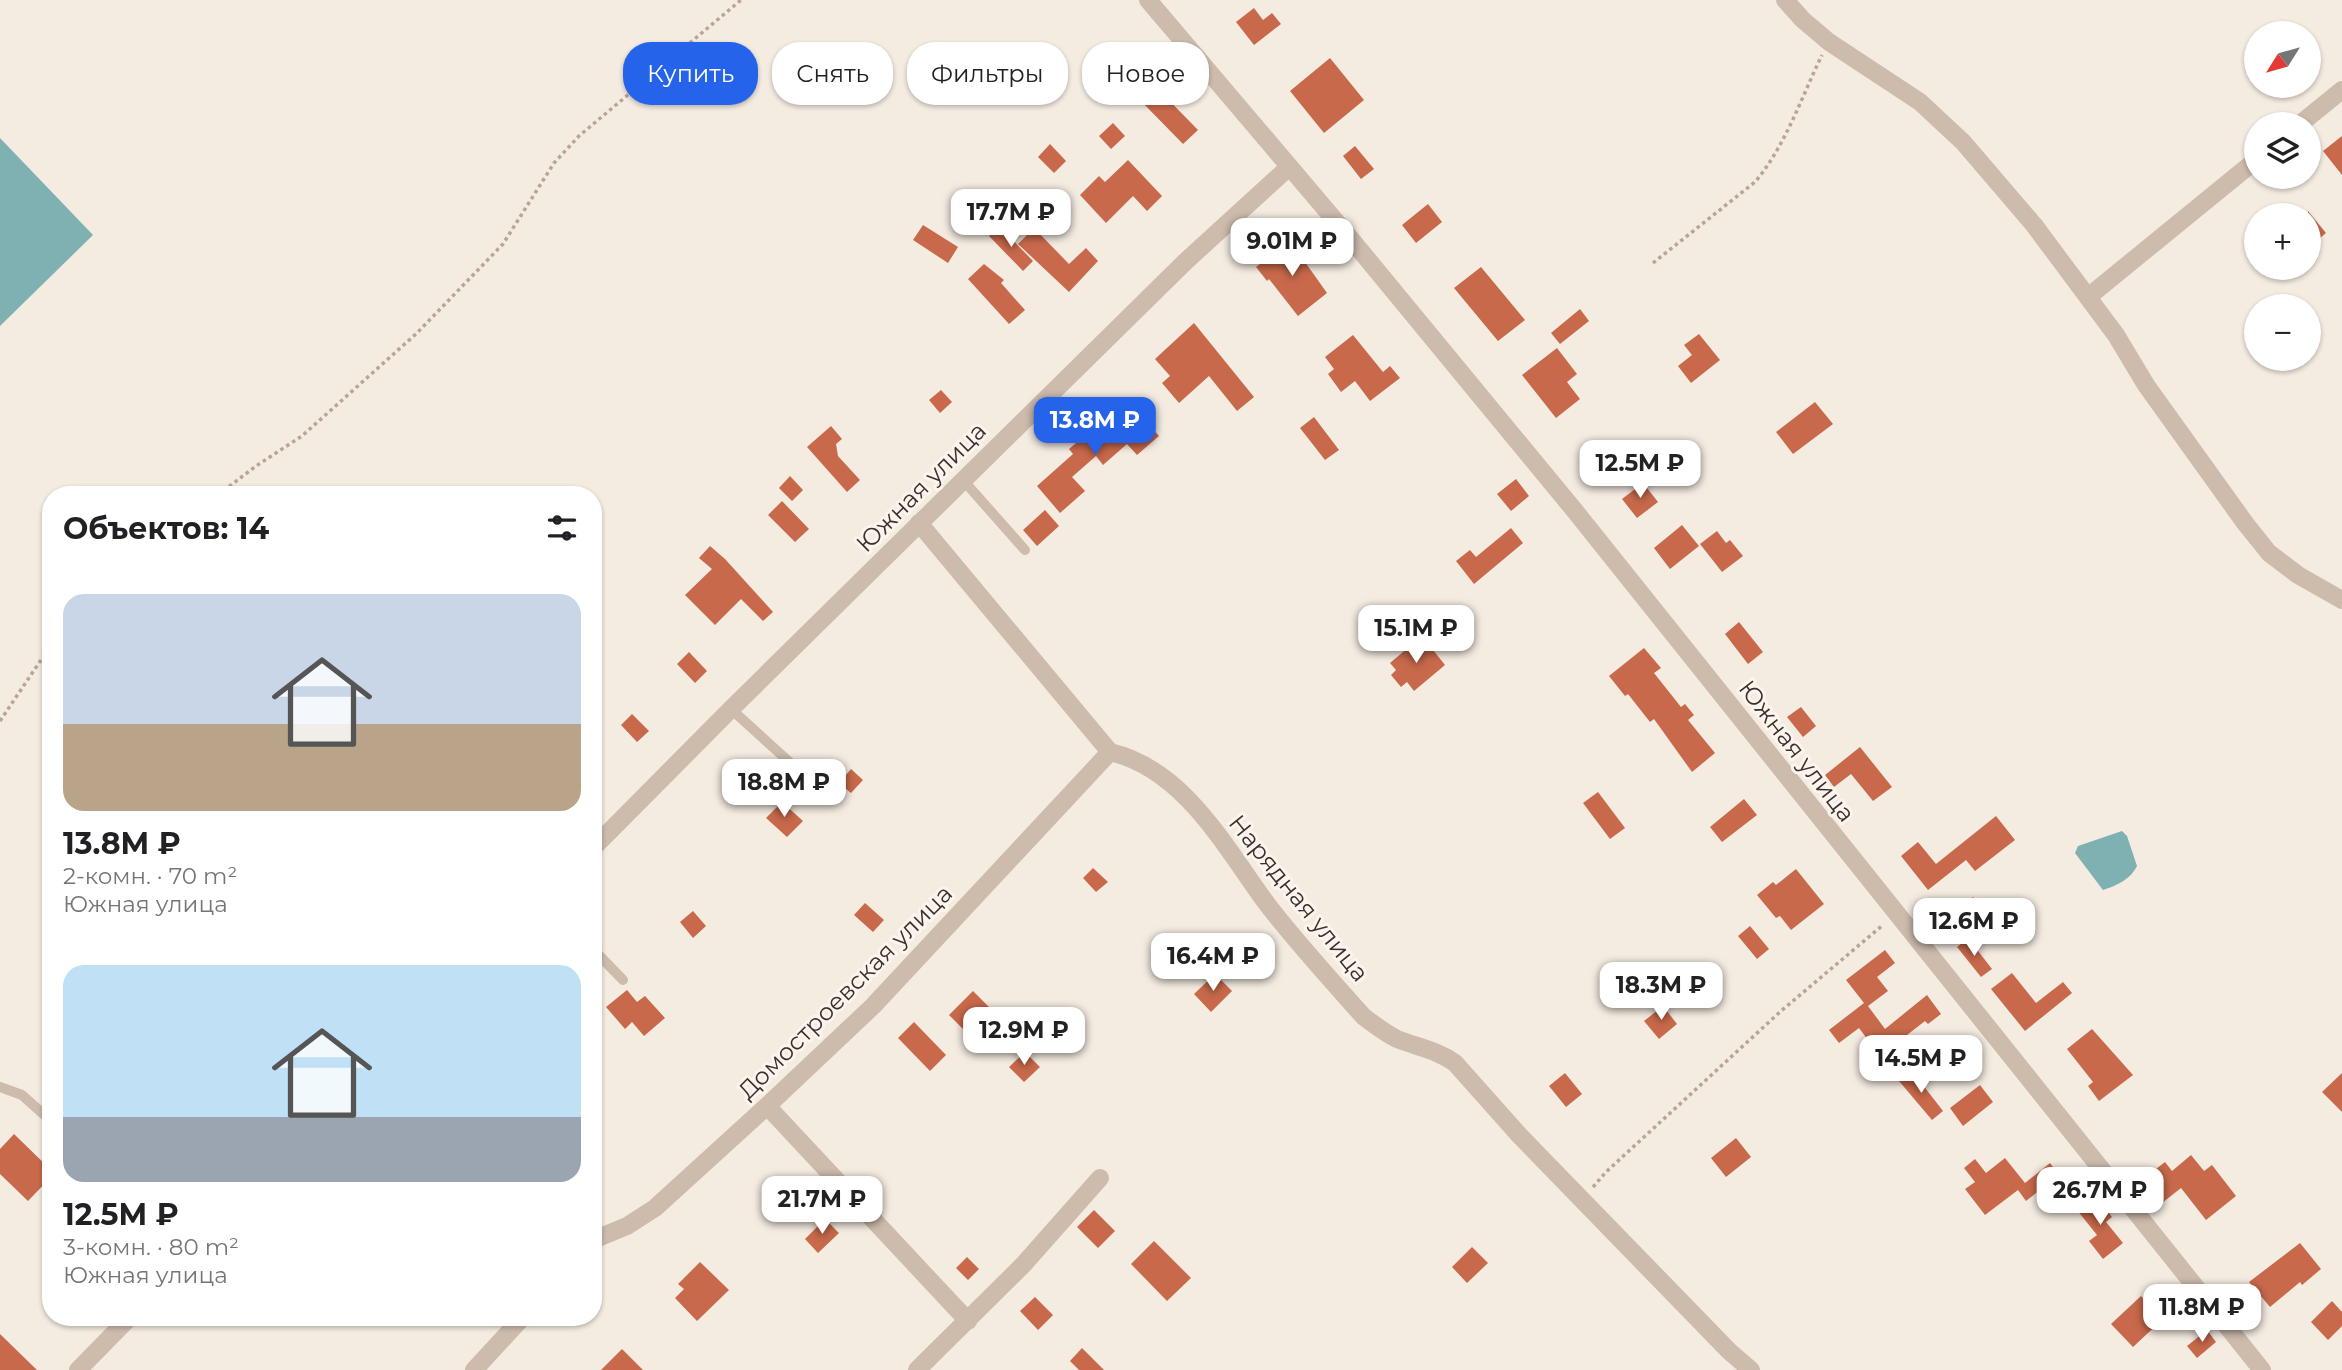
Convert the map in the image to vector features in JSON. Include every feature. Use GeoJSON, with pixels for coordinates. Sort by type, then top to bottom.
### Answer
{"type":"FeatureCollection","features":[{"type":"Feature","properties":{"kind":"street","name":"Южная улица"},"geometry":{"type":"LineString","coordinates":[[1148,0],[1359,248],[1567,501],[2262,1370]]}},
{"type":"Feature","properties":{"kind":"street"},"geometry":{"type":"LineString","coordinates":[[1785,0],[1829,42],[1920,102],[1963,142],[2034,225],[2088,297],[2116,335],[2146,385],[2261,543],[2298,575],[2342,600]]}},
{"type":"Feature","properties":{"kind":"street"},"geometry":{"type":"LineString","coordinates":[[2315,112],[2342,90]]}},
{"type":"Feature","properties":{"kind":"street","name":"Южная улица"},"geometry":{"type":"LineString","coordinates":[[602,839],[1185,262],[1289,167]]}},
{"type":"Feature","properties":{"kind":"street"},"geometry":{"type":"LineString","coordinates":[[2088,297],[2244,170]]}},
{"type":"Feature","properties":{"kind":"street","name":"Нарядная улица"},"geometry":{"type":"LineString","coordinates":[[919,523],[1110,752],[1131,757],[1174,786],[1218,833],[1267,904],[1364,1017],[1399,1040],[1443,1054],[1455,1063],[1520,1136],[1729,1351],[1751,1370]]}},
{"type":"Feature","properties":{"kind":"street","name":"Домостроевская улица"},"geometry":{"type":"LineString","coordinates":[[602,1236],[627,1226],[655,1208],[873,1006],[1110,752]]}},
{"type":"Feature","properties":{"kind":"street"},"geometry":{"type":"LineString","coordinates":[[767,1106],[968,1321]]}},
{"type":"Feature","properties":{"kind":"street"},"geometry":{"type":"LineString","coordinates":[[917,1370],[1023,1265],[1100,1178]]}},
{"type":"Feature","properties":{"kind":"street"},"geometry":{"type":"LineString","coordinates":[[78,1370],[122,1326]]}},
{"type":"Feature","properties":{"kind":"street"},"geometry":{"type":"LineString","coordinates":[[474,1370],[515,1326]]}},
{"type":"Feature","properties":{"kind":"lane"},"geometry":{"type":"LineString","coordinates":[[963,480],[1025,550]]}},
{"type":"Feature","properties":{"kind":"lane"},"geometry":{"type":"LineString","coordinates":[[731,709],[796,768]]}},
{"type":"Feature","properties":{"kind":"lane"},"geometry":{"type":"LineString","coordinates":[[602,959],[623,980]]}},
{"type":"Feature","properties":{"kind":"lane"},"geometry":{"type":"LineString","coordinates":[[0,1087],[22,1095],[42,1113]]}},
{"type":"Feature","properties":{"kind":"path"},"geometry":{"type":"LineString","coordinates":[[230,486],[302,436],[416,333],[503,244],[554,163],[579,136],[741,0]]}},
{"type":"Feature","properties":{"kind":"path"},"geometry":{"type":"LineString","coordinates":[[1653,263],[1755,182],[1768,167],[1783,143],[1800,99],[1829,42]]}},
{"type":"Feature","properties":{"kind":"path"},"geometry":{"type":"LineString","coordinates":[[0,720],[42,658]]}},
{"type":"Feature","properties":{"kind":"path"},"geometry":{"type":"LineString","coordinates":[[1582,1199],[1606,1172],[1781,1011],[1895,914]]}},
{"type":"Feature","properties":{"kind":"water"},"geometry":{"type":"Polygon","coordinates":[[[0,138],[93,235],[0,326],[0,138]]]}},
{"type":"Feature","properties":{"kind":"water"},"geometry":{"type":"Polygon","coordinates":[[[2122,831],[2127,836],[2137,866],[2123,881],[2103,890],[2075,853],[2078,846],[2122,831]]]}},
{"type":"Feature","properties":{"kind":"building"},"geometry":{"type":"Polygon","coordinates":[[[1254,8],[1263,20],[1272,13],[1281,24],[1254,45],[1236,22],[1254,8]]]}},
{"type":"Feature","properties":{"kind":"building"},"geometry":{"type":"Polygon","coordinates":[[[1330,58],[1364,100],[1324,133],[1290,91],[1330,58]]]}},
{"type":"Feature","properties":{"kind":"building"},"geometry":{"type":"Polygon","coordinates":[[[1145,105],[1174,105],[1198,130],[1183,144],[1145,105]]]}},
{"type":"Feature","properties":{"kind":"building"},"geometry":{"type":"Polygon","coordinates":[[[1113,123],[1125,136],[1111,149],[1099,136],[1113,123]]]}},
{"type":"Feature","properties":{"kind":"building"},"geometry":{"type":"Polygon","coordinates":[[[2342,136],[2342,175],[2323,151],[2342,136]]]}},
{"type":"Feature","properties":{"kind":"building"},"geometry":{"type":"Polygon","coordinates":[[[1050,144],[1066,161],[1054,173],[1038,157],[1050,144]]]}},
{"type":"Feature","properties":{"kind":"building"},"geometry":{"type":"Polygon","coordinates":[[[1355,146],[1374,169],[1361,179],[1343,156],[1355,146]]]}},
{"type":"Feature","properties":{"kind":"building"},"geometry":{"type":"Polygon","coordinates":[[[1128,160],[1162,196],[1147,211],[1133,196],[1106,223],[1080,195],[1099,176],[1105,182],[1128,160]]]}},
{"type":"Feature","properties":{"kind":"building"},"geometry":{"type":"Polygon","coordinates":[[[1428,204],[1442,222],[1416,243],[1402,225],[1428,204]]]}},
{"type":"Feature","properties":{"kind":"building"},"geometry":{"type":"Polygon","coordinates":[[[923,225],[958,247],[948,263],[913,240],[923,225]]]}},
{"type":"Feature","properties":{"kind":"building"},"geometry":{"type":"Polygon","coordinates":[[[999,226],[1033,261],[1023,271],[989,236],[999,226]]]}},
{"type":"Feature","properties":{"kind":"building"},"geometry":{"type":"Polygon","coordinates":[[[1034,228],[1069,264],[1086,248],[1098,261],[1069,292],[1018,244],[1034,228]]]}},
{"type":"Feature","properties":{"kind":"building"},"geometry":{"type":"Polygon","coordinates":[[[1290,241],[1327,293],[1298,316],[1256,267],[1290,241]]]}},
{"type":"Feature","properties":{"kind":"building"},"geometry":{"type":"Polygon","coordinates":[[[984,264],[1004,280],[1001,283],[1025,310],[1009,324],[968,279],[984,264]]]}},
{"type":"Feature","properties":{"kind":"building"},"geometry":{"type":"Polygon","coordinates":[[[1481,267],[1525,320],[1498,341],[1454,288],[1481,267]]]}},
{"type":"Feature","properties":{"kind":"building"},"geometry":{"type":"Polygon","coordinates":[[[1580,309],[1589,321],[1560,344],[1551,333],[1580,309]]]}},
{"type":"Feature","properties":{"kind":"building"},"geometry":{"type":"Polygon","coordinates":[[[1194,323],[1254,397],[1237,411],[1209,376],[1179,403],[1162,383],[1170,376],[1155,359],[1194,323]]]}},
{"type":"Feature","properties":{"kind":"building"},"geometry":{"type":"Polygon","coordinates":[[[1699,334],[1720,360],[1691,383],[1678,366],[1692,355],[1684,345],[1699,334]]]}},
{"type":"Feature","properties":{"kind":"building"},"geometry":{"type":"Polygon","coordinates":[[[1353,335],[1383,372],[1390,366],[1400,378],[1370,401],[1355,381],[1341,392],[1328,374],[1334,369],[1325,357],[1353,335]]]}},
{"type":"Feature","properties":{"kind":"building"},"geometry":{"type":"Polygon","coordinates":[[[1557,348],[1577,374],[1567,382],[1580,399],[1556,418],[1522,375],[1557,348]]]}},
{"type":"Feature","properties":{"kind":"building"},"geometry":{"type":"Polygon","coordinates":[[[941,390],[952,402],[940,413],[929,400],[941,390]]]}},
{"type":"Feature","properties":{"kind":"building"},"geometry":{"type":"Polygon","coordinates":[[[1815,402],[1833,424],[1793,454],[1776,432],[1815,402]]]}},
{"type":"Feature","properties":{"kind":"building"},"geometry":{"type":"Polygon","coordinates":[[[1136,410],[1159,436],[1137,455],[1127,444],[1103,465],[1096,456],[1072,477],[1085,491],[1060,513],[1037,486],[1073,454],[1069,449],[1095,427],[1104,437],[1136,410]]]}},
{"type":"Feature","properties":{"kind":"building"},"geometry":{"type":"Polygon","coordinates":[[[1314,417],[1339,450],[1325,460],[1300,428],[1314,417]]]}},
{"type":"Feature","properties":{"kind":"building"},"geometry":{"type":"Polygon","coordinates":[[[831,426],[842,439],[836,444],[838,456],[860,480],[847,492],[807,447],[831,426]]]}},
{"type":"Feature","properties":{"kind":"building"},"geometry":{"type":"Polygon","coordinates":[[[790,476],[803,490],[792,501],[779,488],[790,476]]]}},
{"type":"Feature","properties":{"kind":"building"},"geometry":{"type":"Polygon","coordinates":[[[1516,479],[1529,496],[1511,511],[1497,494],[1516,479]]]}},
{"type":"Feature","properties":{"kind":"building"},"geometry":{"type":"Polygon","coordinates":[[[1643,483],[1658,502],[1637,518],[1622,499],[1643,483]]]}},
{"type":"Feature","properties":{"kind":"building"},"geometry":{"type":"Polygon","coordinates":[[[782,501],[809,529],[795,542],[768,515],[782,501]]]}},
{"type":"Feature","properties":{"kind":"building"},"geometry":{"type":"Polygon","coordinates":[[[1045,510],[1059,526],[1037,546],[1023,530],[1045,510]]]}},
{"type":"Feature","properties":{"kind":"building"},"geometry":{"type":"Polygon","coordinates":[[[1682,525],[1699,546],[1670,569],[1654,548],[1682,525]]]}},
{"type":"Feature","properties":{"kind":"building"},"geometry":{"type":"Polygon","coordinates":[[[1511,528],[1523,543],[1474,584],[1456,561],[1470,550],[1476,557],[1511,528]]]}},
{"type":"Feature","properties":{"kind":"building"},"geometry":{"type":"Polygon","coordinates":[[[1717,531],[1726,543],[1730,540],[1743,556],[1722,572],[1700,544],[1717,531]]]}},
{"type":"Feature","properties":{"kind":"building"},"geometry":{"type":"Polygon","coordinates":[[[710,546],[773,612],[763,621],[741,599],[715,625],[685,595],[712,569],[699,558],[710,546]]]}},
{"type":"Feature","properties":{"kind":"building"},"geometry":{"type":"Polygon","coordinates":[[[1739,622],[1763,652],[1748,664],[1725,634],[1739,622]]]}},
{"type":"Feature","properties":{"kind":"building"},"geometry":{"type":"Polygon","coordinates":[[[1422,636],[1445,665],[1414,691],[1407,682],[1401,687],[1391,675],[1396,670],[1390,663],[1422,636]]]}},
{"type":"Feature","properties":{"kind":"building"},"geometry":{"type":"Polygon","coordinates":[[[1644,648],[1661,668],[1654,673],[1681,707],[1685,704],[1694,715],[1688,720],[1715,753],[1692,772],[1654,719],[1650,722],[1628,694],[1625,696],[1609,676],[1644,648]]]}},
{"type":"Feature","properties":{"kind":"building"},"geometry":{"type":"Polygon","coordinates":[[[689,652],[707,671],[695,683],[677,664],[689,652]]]}},
{"type":"Feature","properties":{"kind":"building"},"geometry":{"type":"Polygon","coordinates":[[[1801,707],[1816,726],[1803,737],[1787,717],[1801,707]]]}},
{"type":"Feature","properties":{"kind":"building"},"geometry":{"type":"Polygon","coordinates":[[[632,714],[649,731],[637,742],[621,725],[632,714]]]}},
{"type":"Feature","properties":{"kind":"building"},"geometry":{"type":"Polygon","coordinates":[[[1860,747],[1892,787],[1873,801],[1851,774],[1834,787],[1825,775],[1860,747]]]}},
{"type":"Feature","properties":{"kind":"building"},"geometry":{"type":"Polygon","coordinates":[[[851,769],[863,780],[851,793],[839,783],[851,769]]]}},
{"type":"Feature","properties":{"kind":"building"},"geometry":{"type":"Polygon","coordinates":[[[1598,792],[1625,828],[1610,839],[1583,803],[1598,792]]]}},
{"type":"Feature","properties":{"kind":"building"},"geometry":{"type":"Polygon","coordinates":[[[1744,799],[1757,815],[1722,842],[1710,827],[1744,799]]]}},
{"type":"Feature","properties":{"kind":"building"},"geometry":{"type":"Polygon","coordinates":[[[782,802],[803,821],[787,837],[766,818],[782,802]]]}},
{"type":"Feature","properties":{"kind":"building"},"geometry":{"type":"Polygon","coordinates":[[[1996,816],[2015,840],[1975,871],[1966,860],[1928,890],[1901,856],[1918,842],[1936,864],[1996,816]]]}},
{"type":"Feature","properties":{"kind":"building"},"geometry":{"type":"Polygon","coordinates":[[[1093,868],[1108,882],[1096,892],[1083,878],[1093,868]]]}},
{"type":"Feature","properties":{"kind":"building"},"geometry":{"type":"Polygon","coordinates":[[[1796,869],[1824,904],[1791,930],[1780,916],[1776,918],[1757,895],[1773,882],[1776,885],[1796,869]]]}},
{"type":"Feature","properties":{"kind":"building"},"geometry":{"type":"Polygon","coordinates":[[[1973,897],[1989,916],[1967,933],[1952,914],[1973,897]]]}},
{"type":"Feature","properties":{"kind":"building"},"geometry":{"type":"Polygon","coordinates":[[[865,903],[884,920],[873,932],[854,915],[865,903]]]}},
{"type":"Feature","properties":{"kind":"building"},"geometry":{"type":"Polygon","coordinates":[[[693,911],[706,926],[693,938],[680,922],[693,911]]]}},
{"type":"Feature","properties":{"kind":"building"},"geometry":{"type":"Polygon","coordinates":[[[1750,926],[1769,949],[1757,959],[1738,936],[1750,926]]]}},
{"type":"Feature","properties":{"kind":"building"},"geometry":{"type":"Polygon","coordinates":[[[1968,938],[1992,969],[1981,977],[1957,947],[1968,938]]]}},
{"type":"Feature","properties":{"kind":"building"},"geometry":{"type":"Polygon","coordinates":[[[1885,950],[1895,963],[1877,977],[1888,991],[1868,1006],[1885,1029],[1927,995],[1941,1014],[1928,1024],[1925,1021],[1880,1056],[1859,1028],[1839,1043],[1829,1030],[1864,1003],[1846,980],[1885,950]]]}},
{"type":"Feature","properties":{"kind":"building"},"geometry":{"type":"Polygon","coordinates":[[[2012,973],[2036,1003],[2063,982],[2072,993],[2025,1031],[1991,989],[2012,973]]]}},
{"type":"Feature","properties":{"kind":"building"},"geometry":{"type":"Polygon","coordinates":[[[1215,974],[1232,991],[1211,1012],[1194,994],[1215,974]]]}},
{"type":"Feature","properties":{"kind":"building"},"geometry":{"type":"Polygon","coordinates":[[[627,990],[637,1002],[645,996],[665,1018],[644,1036],[632,1022],[625,1029],[606,1007],[627,990]]]}},
{"type":"Feature","properties":{"kind":"building"},"geometry":{"type":"Polygon","coordinates":[[[973,991],[1001,1019],[977,1043],[949,1015],[973,991]]]}},
{"type":"Feature","properties":{"kind":"building"},"geometry":{"type":"Polygon","coordinates":[[[1663,1006],[1677,1024],[1659,1039],[1644,1021],[1663,1006]]]}},
{"type":"Feature","properties":{"kind":"building"},"geometry":{"type":"Polygon","coordinates":[[[914,1022],[946,1055],[930,1071],[898,1038],[914,1022]]]}},
{"type":"Feature","properties":{"kind":"building"},"geometry":{"type":"Polygon","coordinates":[[[2092,1029],[2133,1075],[2099,1101],[2088,1086],[2093,1082],[2067,1049],[2092,1029]]]}},
{"type":"Feature","properties":{"kind":"building"},"geometry":{"type":"Polygon","coordinates":[[[1025,1052],[1040,1067],[1024,1082],[1009,1067],[1025,1052]]]}},
{"type":"Feature","properties":{"kind":"building"},"geometry":{"type":"Polygon","coordinates":[[[1912,1071],[1943,1111],[1932,1120],[1899,1081],[1912,1071]]]}},
{"type":"Feature","properties":{"kind":"building"},"geometry":{"type":"Polygon","coordinates":[[[1565,1073],[1582,1094],[1566,1107],[1549,1086],[1565,1073]]]}},
{"type":"Feature","properties":{"kind":"building"},"geometry":{"type":"Polygon","coordinates":[[[2342,1073],[2342,1112],[2322,1092],[2342,1073]]]}},
{"type":"Feature","properties":{"kind":"building"},"geometry":{"type":"Polygon","coordinates":[[[1980,1085],[1993,1102],[1963,1126],[1950,1108],[1980,1085]]]}},
{"type":"Feature","properties":{"kind":"building"},"geometry":{"type":"Polygon","coordinates":[[[14,1134],[42,1161],[42,1186],[28,1201],[0,1174],[0,1149],[14,1134]]]}},
{"type":"Feature","properties":{"kind":"building"},"geometry":{"type":"Polygon","coordinates":[[[1736,1138],[1751,1157],[1726,1177],[1711,1158],[1736,1138]]]}},
{"type":"Feature","properties":{"kind":"building"},"geometry":{"type":"Polygon","coordinates":[[[2191,1155],[2204,1171],[2212,1165],[2236,1196],[2206,1220],[2181,1188],[2162,1203],[2143,1179],[2165,1162],[2172,1171],[2191,1155]]]}},
{"type":"Feature","properties":{"kind":"building"},"geometry":{"type":"Polygon","coordinates":[[[2005,1158],[2025,1183],[2050,1163],[2059,1175],[2026,1201],[2018,1190],[1985,1215],[1965,1189],[1975,1182],[1964,1168],[1975,1159],[1986,1173],[2005,1158]]]}},
{"type":"Feature","properties":{"kind":"building"},"geometry":{"type":"Polygon","coordinates":[[[2095,1195],[2112,1217],[2106,1222],[2123,1243],[2103,1259],[2089,1241],[2097,1235],[2077,1210],[2095,1195]]]}},
{"type":"Feature","properties":{"kind":"building"},"geometry":{"type":"Polygon","coordinates":[[[1094,1210],[1115,1231],[1098,1248],[1077,1227],[1094,1210]]]}},
{"type":"Feature","properties":{"kind":"building"},"geometry":{"type":"Polygon","coordinates":[[[825,1219],[839,1233],[818,1253],[805,1239],[825,1219]]]}},
{"type":"Feature","properties":{"kind":"building"},"geometry":{"type":"Polygon","coordinates":[[[1154,1241],[1191,1278],[1167,1301],[1131,1264],[1154,1241]]]}},
{"type":"Feature","properties":{"kind":"building"},"geometry":{"type":"Polygon","coordinates":[[[2300,1243],[2321,1269],[2302,1285],[2300,1282],[2270,1307],[2249,1282],[2300,1243]]]}},
{"type":"Feature","properties":{"kind":"building"},"geometry":{"type":"Polygon","coordinates":[[[1472,1247],[1488,1263],[1467,1283],[1452,1267],[1472,1247]]]}},
{"type":"Feature","properties":{"kind":"building"},"geometry":{"type":"Polygon","coordinates":[[[967,1257],[979,1269],[968,1280],[956,1268],[967,1257]]]}},
{"type":"Feature","properties":{"kind":"building"},"geometry":{"type":"Polygon","coordinates":[[[700,1262],[729,1290],[697,1321],[675,1298],[684,1289],[678,1284],[700,1262]]]}},
{"type":"Feature","properties":{"kind":"building"},"geometry":{"type":"Polygon","coordinates":[[[2141,1296],[2163,1319],[2133,1347],[2111,1324],[2141,1296]]]}},
{"type":"Feature","properties":{"kind":"building"},"geometry":{"type":"Polygon","coordinates":[[[1035,1297],[1053,1315],[1038,1330],[1020,1311],[1035,1297]]]}},
{"type":"Feature","properties":{"kind":"building"},"geometry":{"type":"Polygon","coordinates":[[[2332,1301],[2342,1312],[2342,1326],[2328,1340],[2311,1322],[2332,1301]]]}},
{"type":"Feature","properties":{"kind":"building"},"geometry":{"type":"Polygon","coordinates":[[[2207,1330],[2216,1342],[2197,1358],[2187,1346],[2207,1330]]]}},
{"type":"Feature","properties":{"kind":"building"},"geometry":{"type":"Polygon","coordinates":[[[0,1334],[37,1370],[0,1370],[0,1334]]]}},
{"type":"Feature","properties":{"kind":"building"},"geometry":{"type":"Polygon","coordinates":[[[1082,1348],[1104,1370],[1079,1370],[1070,1361],[1082,1348]]]}},
{"type":"Feature","properties":{"kind":"building"},"geometry":{"type":"Polygon","coordinates":[[[622,1349],[643,1370],[601,1370],[622,1349]]]}}]}
